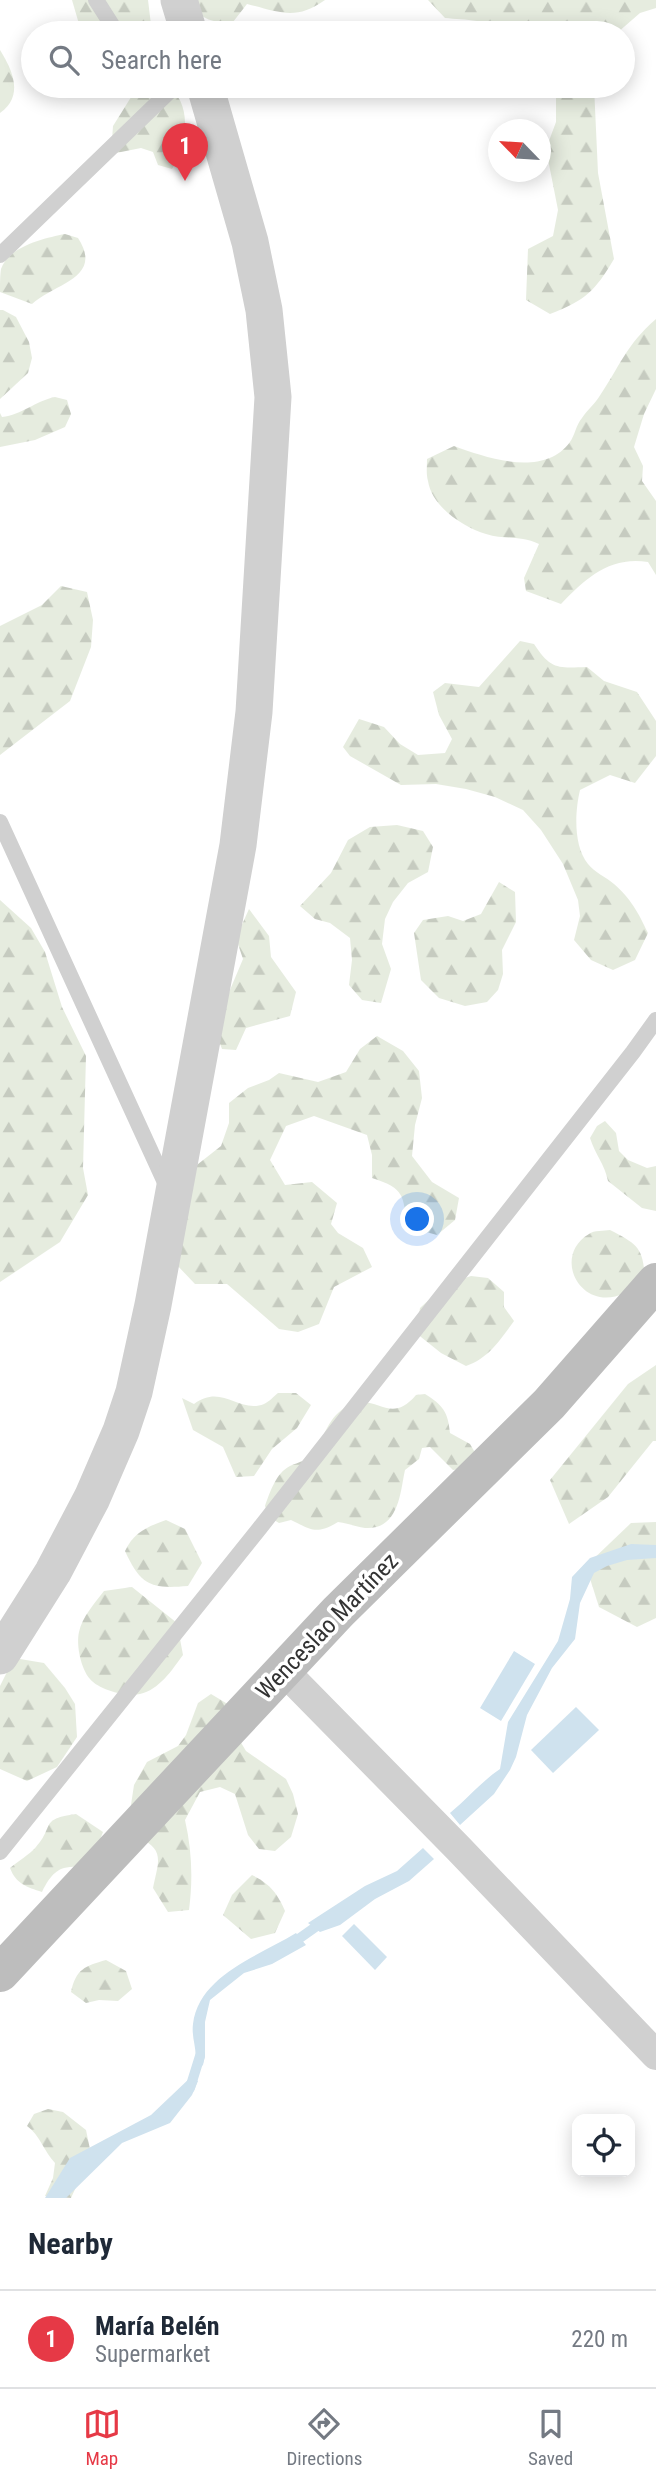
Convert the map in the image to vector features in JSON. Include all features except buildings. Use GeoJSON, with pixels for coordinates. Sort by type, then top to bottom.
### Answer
{"type":"FeatureCollection","features":[{"type":"Feature","properties":{"kind":"main road","name":"Wenceslao Martínez"},"geometry":{"type":"LineString","coordinates":[[0,1972],[338,1612],[549,1404],[656,1282]]}},
{"type":"Feature","properties":{"kind":"street"},"geometry":{"type":"LineString","coordinates":[[180,0],[186,21]]}},
{"type":"Feature","properties":{"kind":"street"},"geometry":{"type":"LineString","coordinates":[[0,1656],[53,1572],[92,1498],[121,1431],[143,1351],[238,845],[254,712],[273,397],[264,310],[250,242],[208,98]]}},
{"type":"Feature","properties":{"kind":"street"},"geometry":{"type":"LineString","coordinates":[[284,1671],[656,2055]]}},
{"type":"Feature","properties":{"kind":"lane"},"geometry":{"type":"LineString","coordinates":[[96,0],[109,21]]}},
{"type":"Feature","properties":{"kind":"lane"},"geometry":{"type":"LineString","coordinates":[[0,255],[148,98]]}},
{"type":"Feature","properties":{"kind":"lane"},"geometry":{"type":"LineString","coordinates":[[0,822],[173,1199]]}},
{"type":"Feature","properties":{"kind":"lane"},"geometry":{"type":"LineString","coordinates":[[0,1852],[259,1529],[656,1020]]}},
{"type":"Feature","properties":{"kind":"green space"},"geometry":{"type":"Polygon","coordinates":[[[72,0],[148,0],[151,21],[78,21],[72,0]]]}},
{"type":"Feature","properties":{"kind":"green space"},"geometry":{"type":"Polygon","coordinates":[[[188,0],[325,0],[315,7],[296,13],[278,12],[247,4],[234,21],[212,21],[188,0]]]}},
{"type":"Feature","properties":{"kind":"green space"},"geometry":{"type":"Polygon","coordinates":[[[428,0],[656,0],[656,8],[640,13],[631,21],[474,21],[445,18],[428,0]]]}},
{"type":"Feature","properties":{"kind":"green space"},"geometry":{"type":"Polygon","coordinates":[[[0,50],[9,66],[14,91],[12,99],[0,113],[0,50]]]}},
{"type":"Feature","properties":{"kind":"green space"},"geometry":{"type":"Polygon","coordinates":[[[130,98],[178,98],[185,117],[184,140],[172,169],[158,165],[153,152],[141,148],[111,154],[113,126],[130,98]]]}},
{"type":"Feature","properties":{"kind":"green space"},"geometry":{"type":"Polygon","coordinates":[[[556,98],[595,98],[598,173],[614,259],[595,287],[573,304],[550,314],[526,300],[528,249],[553,236],[558,210],[551,174],[551,136],[556,122],[556,98]]]}},
{"type":"Feature","properties":{"kind":"green space"},"geometry":{"type":"Polygon","coordinates":[[[65,234],[78,238],[84,251],[85,262],[81,271],[32,304],[0,292],[1,269],[12,254],[28,244],[65,234]]]}},
{"type":"Feature","properties":{"kind":"green space"},"geometry":{"type":"Polygon","coordinates":[[[0,310],[16,317],[29,342],[32,358],[28,373],[0,399],[0,310]]]}},
{"type":"Feature","properties":{"kind":"green space"},"geometry":{"type":"Polygon","coordinates":[[[656,319],[656,389],[644,414],[634,447],[643,466],[642,481],[656,501],[656,575],[648,562],[622,562],[589,578],[561,604],[526,591],[524,578],[539,544],[525,539],[486,534],[450,515],[431,490],[427,476],[427,459],[454,446],[482,456],[515,462],[546,460],[559,453],[570,442],[580,421],[599,397],[630,347],[656,319]]]}},
{"type":"Feature","properties":{"kind":"green space"},"geometry":{"type":"Polygon","coordinates":[[[55,397],[67,400],[71,414],[65,427],[35,440],[0,447],[0,413],[2,417],[9,416],[55,397]]]}},
{"type":"Feature","properties":{"kind":"green space"},"geometry":{"type":"Polygon","coordinates":[[[61,586],[87,592],[93,620],[91,647],[70,701],[0,755],[0,626],[42,605],[61,586]]]}},
{"type":"Feature","properties":{"kind":"green space"},"geometry":{"type":"Polygon","coordinates":[[[520,641],[534,644],[545,659],[556,666],[587,667],[604,681],[637,692],[656,721],[656,756],[635,783],[610,775],[580,790],[578,798],[576,828],[583,857],[625,895],[648,933],[635,960],[613,970],[591,960],[574,940],[580,916],[578,900],[563,864],[541,830],[523,810],[495,797],[466,789],[436,784],[401,785],[350,756],[343,747],[359,719],[384,727],[400,744],[418,755],[445,753],[452,739],[439,715],[433,692],[445,683],[479,687],[520,641]]]}},
{"type":"Feature","properties":{"kind":"green space"},"geometry":{"type":"Polygon","coordinates":[[[397,825],[423,831],[433,847],[428,872],[408,883],[393,902],[385,919],[382,944],[391,969],[381,1003],[362,1000],[349,985],[352,960],[350,938],[330,923],[315,919],[300,906],[331,873],[348,840],[370,827],[397,825]]]}},
{"type":"Feature","properties":{"kind":"green space"},"geometry":{"type":"Polygon","coordinates":[[[499,882],[515,892],[516,922],[502,950],[503,974],[498,990],[487,1002],[465,1006],[439,998],[421,980],[414,933],[423,920],[448,916],[463,921],[481,914],[499,882]]]}},
{"type":"Feature","properties":{"kind":"green space"},"geometry":{"type":"Polygon","coordinates":[[[0,900],[31,928],[45,952],[62,1007],[86,1056],[83,1168],[88,1195],[60,1242],[0,1282],[0,900]]]}},
{"type":"Feature","properties":{"kind":"green space"},"geometry":{"type":"Polygon","coordinates":[[[249,909],[269,936],[271,957],[296,992],[290,1016],[246,1028],[236,1050],[222,1049],[214,1028],[243,959],[236,938],[249,909]]]}},
{"type":"Feature","properties":{"kind":"green space"},"geometry":{"type":"Polygon","coordinates":[[[377,1036],[403,1051],[419,1071],[422,1098],[415,1125],[412,1156],[432,1182],[459,1198],[455,1220],[437,1235],[408,1227],[403,1200],[397,1190],[372,1178],[372,1155],[367,1135],[314,1116],[286,1126],[270,1160],[285,1185],[312,1182],[337,1203],[331,1224],[338,1233],[363,1248],[372,1267],[334,1287],[319,1324],[298,1332],[279,1329],[227,1284],[195,1284],[175,1263],[193,1168],[221,1146],[229,1123],[229,1103],[248,1088],[279,1073],[318,1082],[346,1072],[360,1049],[377,1036]]]}},
{"type":"Feature","properties":{"kind":"green space"},"geometry":{"type":"Polygon","coordinates":[[[605,1121],[616,1133],[619,1151],[628,1160],[647,1168],[656,1166],[656,1211],[642,1208],[608,1181],[590,1138],[597,1126],[605,1121]]]}},
{"type":"Feature","properties":{"kind":"green space"},"geometry":{"type":"Polygon","coordinates":[[[610,1230],[637,1248],[645,1278],[626,1293],[608,1298],[592,1295],[581,1286],[573,1274],[572,1259],[577,1246],[589,1234],[610,1230]]]}},
{"type":"Feature","properties":{"kind":"green space"},"geometry":{"type":"Polygon","coordinates":[[[471,1276],[488,1278],[504,1292],[504,1307],[514,1321],[488,1353],[466,1366],[441,1353],[416,1333],[420,1308],[446,1284],[471,1276]]]}},
{"type":"Feature","properties":{"kind":"green space"},"geometry":{"type":"Polygon","coordinates":[[[656,1365],[656,1441],[653,1441],[608,1497],[569,1524],[550,1480],[628,1384],[656,1365]]]}},
{"type":"Feature","properties":{"kind":"green space"},"geometry":{"type":"Polygon","coordinates":[[[278,1393],[296,1393],[311,1405],[297,1428],[272,1449],[254,1476],[236,1477],[223,1447],[193,1430],[182,1398],[194,1404],[204,1398],[222,1397],[255,1406],[266,1403],[278,1393]]]}},
{"type":"Feature","properties":{"kind":"green space"},"geometry":{"type":"Polygon","coordinates":[[[425,1394],[444,1410],[450,1433],[470,1444],[477,1456],[470,1468],[453,1470],[430,1447],[422,1448],[419,1459],[405,1470],[399,1499],[391,1517],[376,1527],[365,1528],[338,1522],[324,1529],[314,1530],[291,1520],[279,1523],[269,1517],[265,1506],[277,1478],[285,1469],[305,1460],[313,1453],[331,1421],[341,1410],[367,1402],[390,1409],[398,1408],[416,1395],[425,1394]]]}},
{"type":"Feature","properties":{"kind":"green space"},"geometry":{"type":"Polygon","coordinates":[[[166,1520],[185,1529],[202,1563],[188,1586],[165,1587],[149,1583],[136,1572],[125,1551],[142,1531],[166,1520]]]}},
{"type":"Feature","properties":{"kind":"green space"},"geometry":{"type":"Polygon","coordinates":[[[656,1522],[656,1618],[637,1627],[599,1607],[586,1566],[631,1523],[656,1522]]]}},
{"type":"Feature","properties":{"kind":"green space"},"geometry":{"type":"Polygon","coordinates":[[[132,1587],[177,1623],[183,1655],[159,1684],[147,1692],[134,1695],[113,1692],[94,1683],[84,1669],[78,1643],[83,1621],[104,1591],[132,1587]]]}},
{"type":"Feature","properties":{"kind":"green space"},"geometry":{"type":"Polygon","coordinates":[[[14,1658],[44,1663],[75,1704],[77,1737],[57,1767],[27,1781],[0,1769],[0,1686],[14,1658]]]}},
{"type":"Feature","properties":{"kind":"green space"},"geometry":{"type":"Polygon","coordinates":[[[211,1694],[231,1706],[234,1731],[246,1751],[286,1779],[298,1814],[291,1837],[275,1851],[259,1849],[248,1835],[235,1794],[220,1787],[200,1792],[185,1820],[191,1865],[189,1910],[168,1912],[153,1888],[158,1864],[156,1852],[138,1837],[129,1818],[134,1785],[147,1762],[178,1746],[186,1735],[198,1703],[211,1694]]]}},
{"type":"Feature","properties":{"kind":"green space"},"geometry":{"type":"Polygon","coordinates":[[[76,1814],[103,1832],[91,1858],[78,1866],[55,1873],[42,1892],[19,1881],[10,1868],[36,1847],[52,1821],[76,1814]]]}},
{"type":"Feature","properties":{"kind":"green space"},"geometry":{"type":"Polygon","coordinates":[[[252,1875],[272,1890],[285,1911],[275,1933],[251,1939],[223,1915],[232,1895],[252,1875]]]}},
{"type":"Feature","properties":{"kind":"green space"},"geometry":{"type":"Polygon","coordinates":[[[106,1960],[126,1971],[132,1989],[118,2001],[99,2000],[86,2003],[71,1992],[82,1970],[106,1960]]]}},
{"type":"Feature","properties":{"kind":"green space"},"geometry":{"type":"Polygon","coordinates":[[[48,2109],[63,2112],[86,2130],[91,2154],[71,2198],[45,2196],[53,2178],[55,2163],[27,2126],[34,2114],[48,2109]]]}},
{"type":"Feature","properties":{"kind":"water"},"geometry":{"type":"Polygon","coordinates":[[[631,1544],[656,1545],[656,1558],[627,1560],[594,1573],[580,1603],[575,1639],[552,1668],[527,1715],[510,1770],[494,1794],[460,1825],[450,1813],[500,1769],[508,1722],[558,1641],[570,1599],[572,1577],[590,1558],[631,1544]]]}},
{"type":"Feature","properties":{"kind":"water"},"geometry":{"type":"Polygon","coordinates":[[[514,1651],[535,1664],[501,1721],[480,1708],[514,1651]]]}},
{"type":"Feature","properties":{"kind":"water"},"geometry":{"type":"Polygon","coordinates":[[[576,1707],[599,1730],[553,1773],[531,1750],[576,1707]]]}},
{"type":"Feature","properties":{"kind":"water"},"geometry":{"type":"Polygon","coordinates":[[[423,1848],[434,1859],[409,1881],[375,1899],[340,1925],[320,1932],[308,1923],[365,1886],[397,1871],[423,1848]]]}},
{"type":"Feature","properties":{"kind":"water"},"geometry":{"type":"Polygon","coordinates":[[[354,1924],[387,1957],[375,1970],[342,1936],[354,1924]]]}},
{"type":"Feature","properties":{"kind":"water"},"geometry":{"type":"Polygon","coordinates":[[[296,1933],[306,1945],[272,1964],[244,1973],[210,2000],[205,2022],[203,2065],[198,2069],[194,2067],[196,2056],[193,2024],[206,1992],[233,1969],[296,1933]]]}},
{"type":"Feature","properties":{"kind":"water"},"geometry":{"type":"Polygon","coordinates":[[[191,2077],[198,2081],[192,2095],[170,2123],[122,2143],[66,2198],[45,2198],[70,2158],[151,2115],[191,2077]]]}},
{"type":"Feature","properties":{"kind":"waterway"},"geometry":{"type":"LineString","coordinates":[[290,1945],[324,1921]]}},
{"type":"Feature","properties":{"kind":"waterway"},"geometry":{"type":"LineString","coordinates":[[190,2088],[200,2056]]}},
{"type":"Feature","properties":{"kind":"place","name":"María Belén"},"geometry":{"type":"Point","coordinates":[185,181]}}]}
